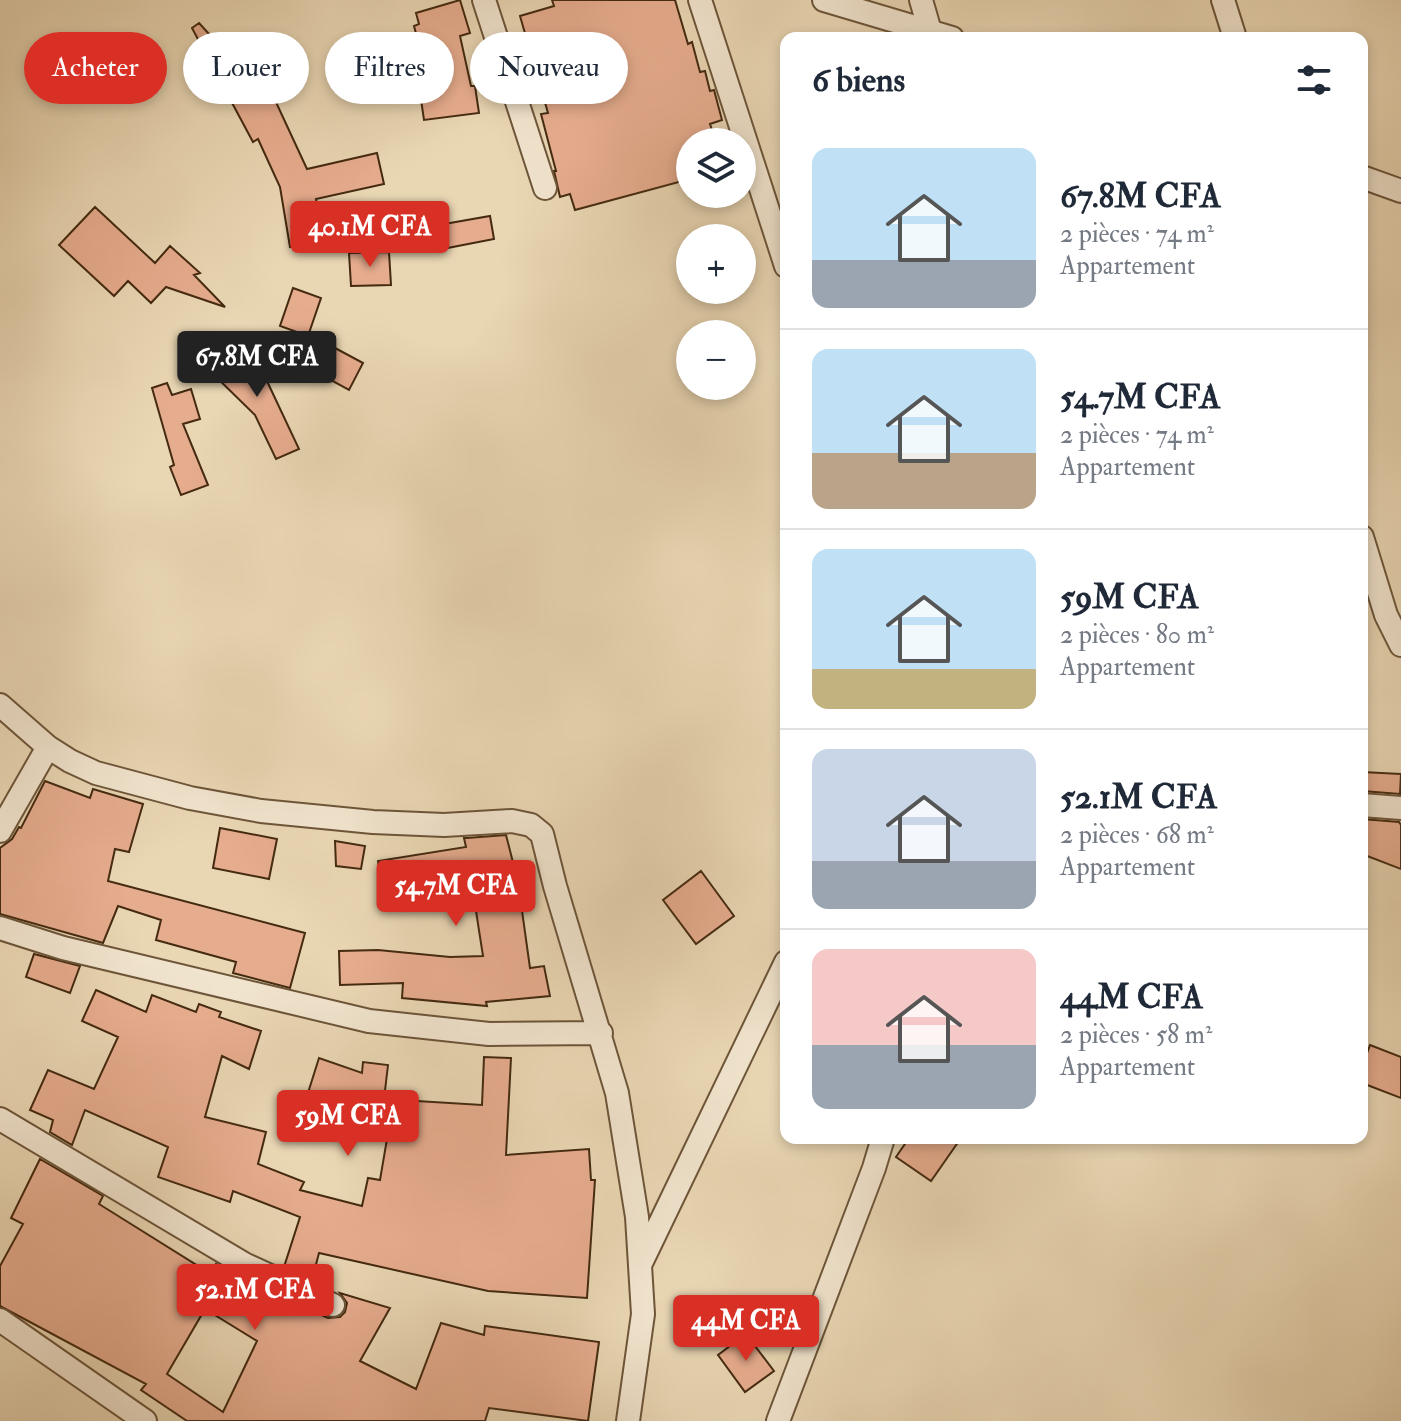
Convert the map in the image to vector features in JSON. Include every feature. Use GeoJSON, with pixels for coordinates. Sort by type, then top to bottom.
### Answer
{"type":"FeatureCollection","features":[{"type":"Feature","properties":{"kind":"street"},"geometry":{"type":"LineString","coordinates":[[484,0],[545,188]]}},
{"type":"Feature","properties":{"kind":"street"},"geometry":{"type":"LineString","coordinates":[[700,0],[780,247]]}},
{"type":"Feature","properties":{"kind":"street"},"geometry":{"type":"LineString","coordinates":[[824,0],[924,32]]}},
{"type":"Feature","properties":{"kind":"street"},"geometry":{"type":"LineString","coordinates":[[921,0],[929,32]]}},
{"type":"Feature","properties":{"kind":"street"},"geometry":{"type":"LineString","coordinates":[[1223,0],[1233,32]]}},
{"type":"Feature","properties":{"kind":"street"},"geometry":{"type":"LineString","coordinates":[[1368,179],[1401,191]]}},
{"type":"Feature","properties":{"kind":"street"},"geometry":{"type":"LineString","coordinates":[[1368,556],[1386,615],[1401,645]]}},
{"type":"Feature","properties":{"kind":"street"},"geometry":{"type":"LineString","coordinates":[[0,705],[48,747],[70,761],[96,773],[190,798],[261,811],[373,822],[444,825],[512,821],[531,825],[542,834],[617,1093],[637,1217],[643,1314],[628,1421]]}},
{"type":"Feature","properties":{"kind":"street"},"geometry":{"type":"LineString","coordinates":[[0,831],[48,747]]}},
{"type":"Feature","properties":{"kind":"street"},"geometry":{"type":"LineString","coordinates":[[1368,805],[1401,808]]}},
{"type":"Feature","properties":{"kind":"street"},"geometry":{"type":"LineString","coordinates":[[0,928],[63,948],[369,1021],[489,1034],[601,1033]]}},
{"type":"Feature","properties":{"kind":"street"},"geometry":{"type":"LineString","coordinates":[[639,1269],[780,975]]}},
{"type":"Feature","properties":{"kind":"street"},"geometry":{"type":"LineString","coordinates":[[0,1119],[244,1264],[333,1305]]}},
{"type":"Feature","properties":{"kind":"street"},"geometry":{"type":"LineString","coordinates":[[778,1421],[881,1144]]}},
{"type":"Feature","properties":{"kind":"street"},"geometry":{"type":"LineString","coordinates":[[0,1320],[145,1421]]}},
{"type":"Feature","properties":{"kind":"building"},"geometry":{"type":"Polygon","coordinates":[[[460,0],[470,33],[460,36],[470,81],[470,104],[478,104],[479,113],[424,120],[422,104],[454,104],[454,32],[416,32],[414,26],[419,24],[416,13],[460,0]]]}},
{"type":"Feature","properties":{"kind":"building"},"geometry":{"type":"Polygon","coordinates":[[[552,0],[675,0],[688,44],[692,42],[700,72],[705,71],[710,91],[714,90],[722,120],[710,124],[711,128],[676,128],[676,183],[575,210],[570,194],[560,197],[541,114],[548,113],[545,104],[628,104],[628,32],[525,32],[520,16],[554,6],[552,0]]]}},
{"type":"Feature","properties":{"kind":"building"},"geometry":{"type":"Polygon","coordinates":[[[199,23],[207,32],[194,32],[192,28],[199,23]]]}},
{"type":"Feature","properties":{"kind":"building"},"geometry":{"type":"Polygon","coordinates":[[[233,104],[277,104],[307,169],[377,153],[384,184],[316,199],[324,241],[290,247],[280,187],[258,139],[253,142],[233,104]]]}},
{"type":"Feature","properties":{"kind":"building"},"geometry":{"type":"Polygon","coordinates":[[[95,207],[155,263],[170,246],[200,273],[194,275],[225,307],[166,287],[151,303],[128,281],[114,296],[59,245],[95,207]]]}},
{"type":"Feature","properties":{"kind":"building"},"geometry":{"type":"Polygon","coordinates":[[[490,216],[494,239],[432,251],[427,227],[490,216]]]}},
{"type":"Feature","properties":{"kind":"building"},"geometry":{"type":"Polygon","coordinates":[[[389,252],[391,285],[351,286],[349,253],[389,252]]]}},
{"type":"Feature","properties":{"kind":"building"},"geometry":{"type":"Polygon","coordinates":[[[293,288],[321,298],[308,336],[280,326],[293,288]]]}},
{"type":"Feature","properties":{"kind":"building"},"geometry":{"type":"Polygon","coordinates":[[[322,341],[363,363],[349,390],[307,367],[322,341]]]}},
{"type":"Feature","properties":{"kind":"building"},"geometry":{"type":"Polygon","coordinates":[[[237,345],[268,376],[266,379],[299,449],[276,459],[255,415],[211,372],[237,345]]]}},
{"type":"Feature","properties":{"kind":"building"},"geometry":{"type":"Polygon","coordinates":[[[167,383],[172,395],[191,389],[200,419],[183,424],[208,485],[181,495],[170,467],[174,465],[152,388],[167,383]]]}},
{"type":"Feature","properties":{"kind":"building"},"geometry":{"type":"Polygon","coordinates":[[[1368,772],[1401,774],[1400,794],[1368,791],[1368,772]]]}},
{"type":"Feature","properties":{"kind":"building"},"geometry":{"type":"Polygon","coordinates":[[[45,781],[90,798],[93,789],[143,804],[129,852],[115,849],[108,881],[305,933],[290,988],[233,973],[236,962],[156,940],[161,920],[118,906],[103,943],[0,914],[0,848],[21,828],[45,781]]]}},
{"type":"Feature","properties":{"kind":"building"},"geometry":{"type":"Polygon","coordinates":[[[1368,819],[1399,822],[1401,825],[1401,869],[1368,856],[1368,819]]]}},
{"type":"Feature","properties":{"kind":"building"},"geometry":{"type":"Polygon","coordinates":[[[220,828],[277,839],[269,879],[213,868],[220,828]]]}},
{"type":"Feature","properties":{"kind":"building"},"geometry":{"type":"Polygon","coordinates":[[[506,835],[518,882],[530,968],[544,966],[550,996],[486,1002],[487,1006],[402,998],[403,983],[340,985],[339,951],[483,956],[476,911],[384,906],[378,861],[466,847],[464,838],[506,835]]]}},
{"type":"Feature","properties":{"kind":"building"},"geometry":{"type":"Polygon","coordinates":[[[335,841],[365,846],[361,869],[336,866],[335,841]]]}},
{"type":"Feature","properties":{"kind":"building"},"geometry":{"type":"Polygon","coordinates":[[[701,871],[734,916],[696,944],[663,900],[701,871]]]}},
{"type":"Feature","properties":{"kind":"building"},"geometry":{"type":"Polygon","coordinates":[[[34,954],[80,966],[70,993],[26,977],[34,954]]]}},
{"type":"Feature","properties":{"kind":"building"},"geometry":{"type":"Polygon","coordinates":[[[96,990],[146,1012],[152,995],[196,1012],[199,1004],[221,1012],[219,1017],[261,1031],[249,1069],[222,1056],[205,1117],[266,1132],[258,1164],[304,1182],[300,1190],[362,1206],[368,1178],[380,1180],[387,1139],[301,1115],[319,1058],[362,1073],[363,1062],[388,1065],[384,1099],[482,1105],[484,1057],[511,1058],[506,1155],[589,1149],[591,1180],[595,1180],[587,1298],[488,1291],[319,1253],[312,1280],[284,1267],[300,1217],[233,1191],[230,1202],[158,1177],[168,1147],[85,1110],[72,1145],[50,1132],[53,1120],[30,1110],[48,1070],[94,1089],[118,1037],[82,1021],[96,990]]]}},
{"type":"Feature","properties":{"kind":"building"},"geometry":{"type":"Polygon","coordinates":[[[1370,1045],[1401,1057],[1401,1098],[1368,1085],[1370,1045]]]}},
{"type":"Feature","properties":{"kind":"building"},"geometry":{"type":"Polygon","coordinates":[[[905,1144],[957,1144],[931,1181],[896,1157],[905,1144]]]}},
{"type":"Feature","properties":{"kind":"building"},"geometry":{"type":"Polygon","coordinates":[[[40,1159],[103,1196],[99,1204],[211,1274],[216,1264],[274,1298],[275,1294],[328,1318],[340,1317],[345,1312],[347,1303],[340,1293],[390,1308],[360,1361],[416,1389],[441,1323],[484,1335],[485,1326],[599,1342],[588,1421],[489,1408],[485,1421],[187,1421],[141,1390],[146,1384],[0,1306],[0,1266],[23,1224],[11,1218],[40,1159]],[[205,1309],[167,1374],[223,1412],[257,1341],[205,1309]]]}},
{"type":"Feature","properties":{"kind":"building"},"geometry":{"type":"Polygon","coordinates":[[[746,1334],[774,1371],[745,1392],[718,1355],[746,1334]]]}}]}
